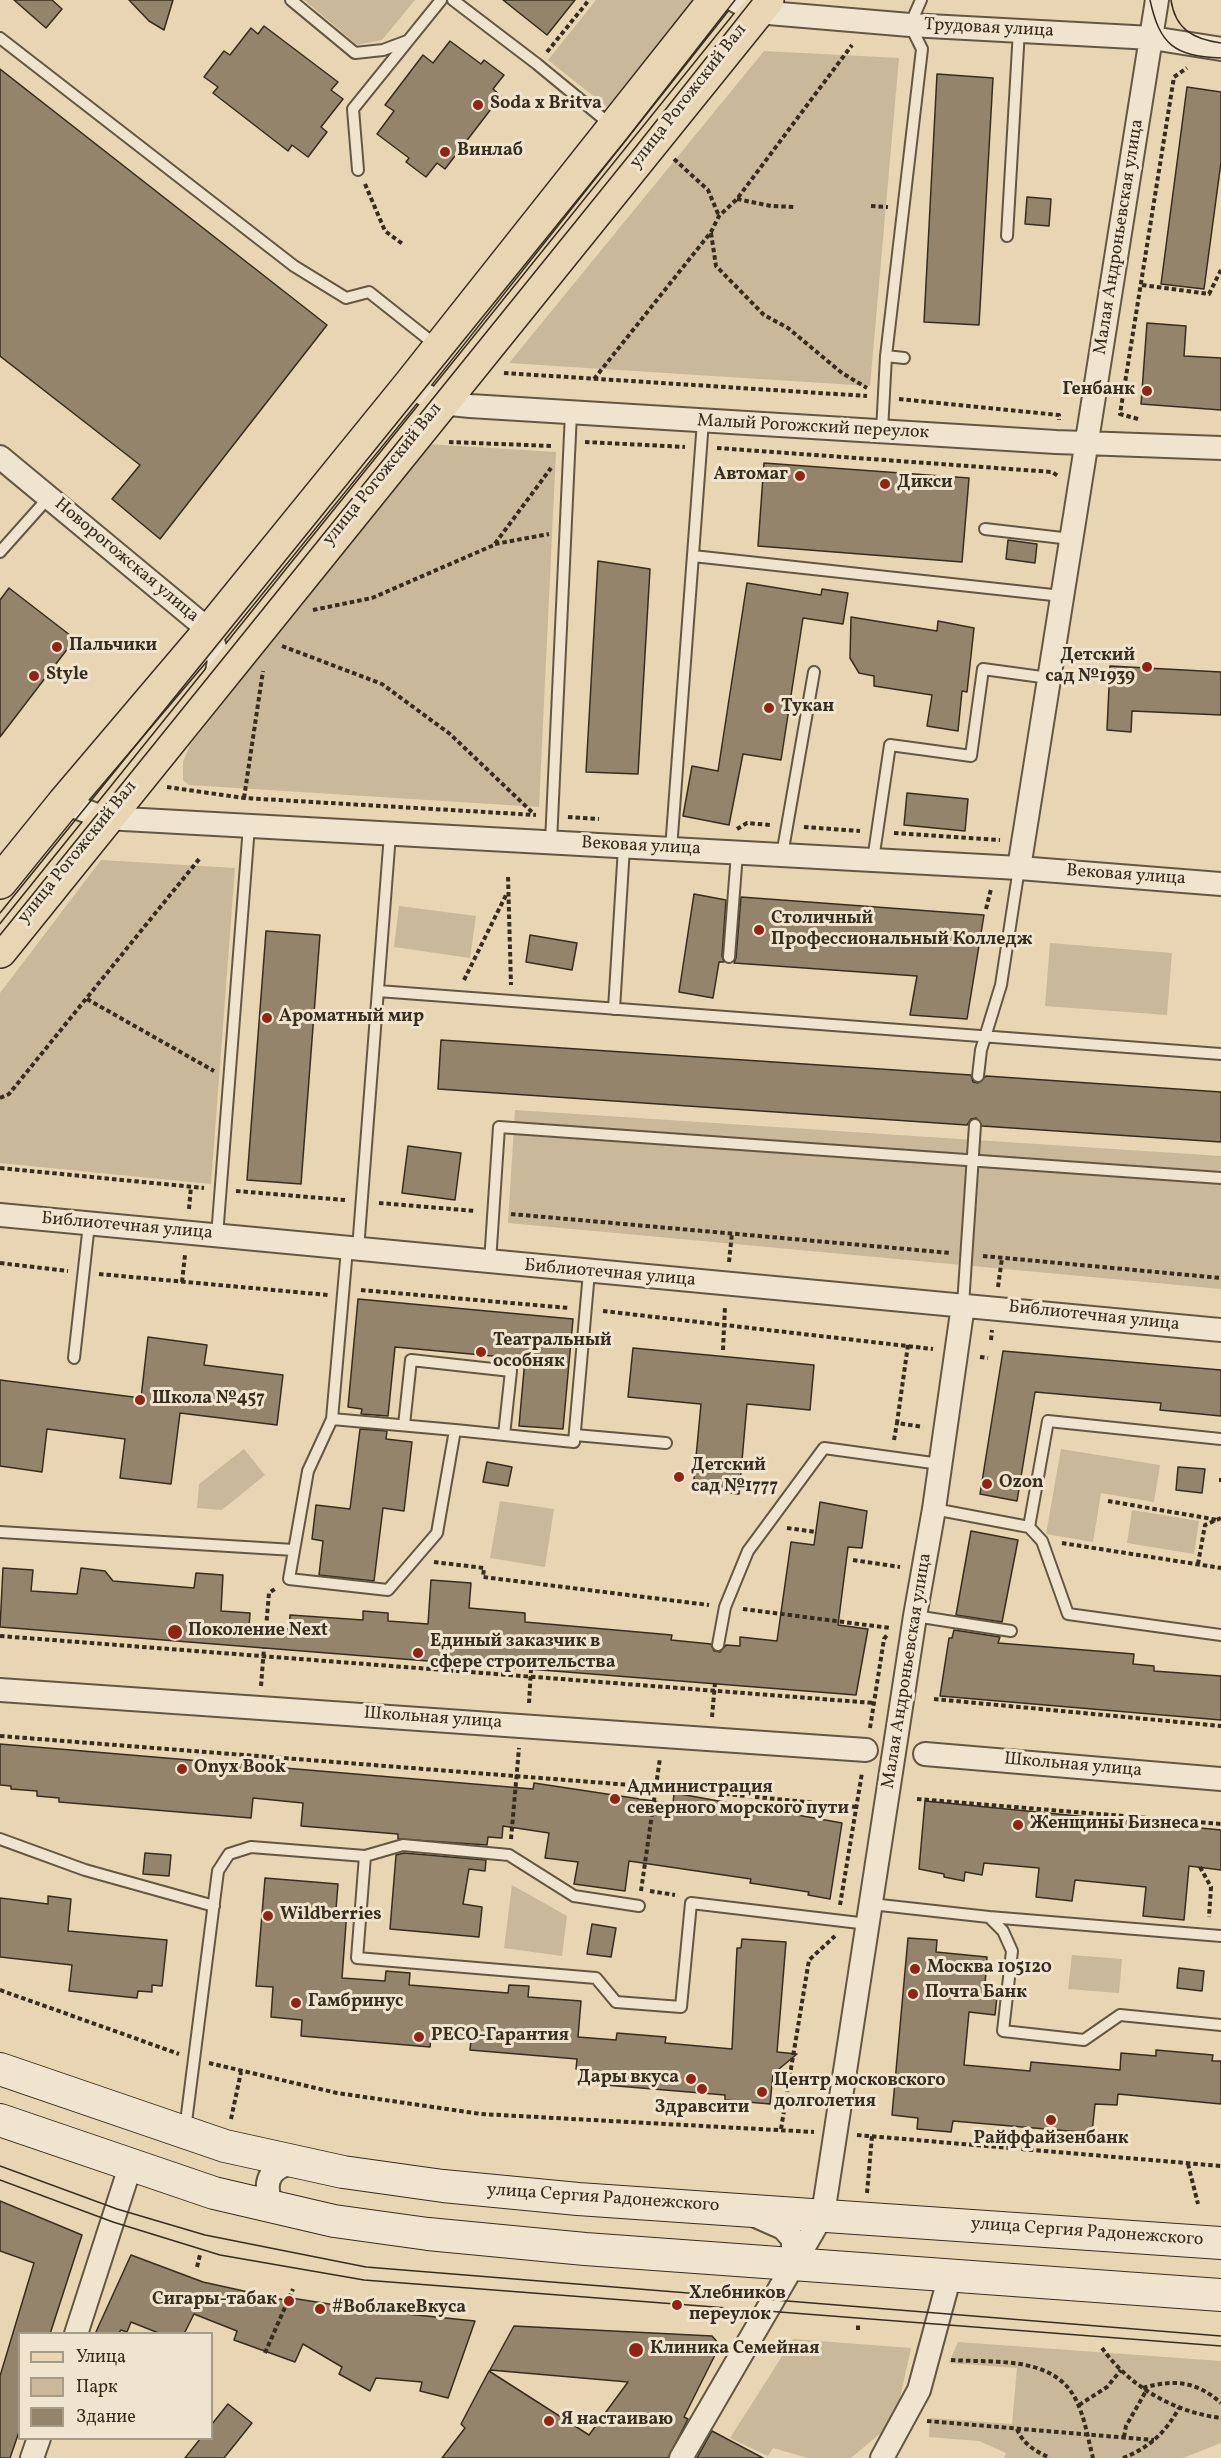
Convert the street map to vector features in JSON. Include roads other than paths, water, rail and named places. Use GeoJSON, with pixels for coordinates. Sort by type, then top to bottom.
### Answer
{"type":"FeatureCollection","features":[{"type":"Feature","properties":{"kind":"main road","name":"улица Рогожский Вал"},"geometry":{"type":"LineString","coordinates":[[0,882],[64,802],[210,631],[440,348],[715,0]]}},
{"type":"Feature","properties":{"kind":"main road","name":"улица Рогожский Вал"},"geometry":{"type":"LineString","coordinates":[[0,951],[440,403],[647,151],[752,4]]}},
{"type":"Feature","properties":{"kind":"main road","name":"улица Сергия Радонежского"},"geometry":{"type":"LineString","coordinates":[[0,2068],[184,2133],[295,2163],[442,2186],[578,2199],[1221,2243]]}},
{"type":"Feature","properties":{"kind":"main road"},"geometry":{"type":"LineString","coordinates":[[0,2120],[130,2167],[214,2193],[334,2221],[428,2234],[793,2264],[1221,2295]]}},
{"type":"Feature","properties":{"kind":"street","name":"Малая Андроньевская улица"},"geometry":{"type":"LineString","coordinates":[[1019,868],[1157,0]]}},
{"type":"Feature","properties":{"kind":"street","name":"Трудовая улица"},"geometry":{"type":"LineString","coordinates":[[752,4],[910,25],[1152,38],[1221,49]]}},
{"type":"Feature","properties":{"kind":"street","name":"Малый Рогожский переулок"},"geometry":{"type":"LineString","coordinates":[[409,386],[440,403],[703,422],[1056,442],[1221,448]]}},
{"type":"Feature","properties":{"kind":"street","name":"Новорогожская улица"},"geometry":{"type":"LineString","coordinates":[[0,457],[210,631],[219,661],[215,683]]}},
{"type":"Feature","properties":{"kind":"street","name":"Вековая улица"},"geometry":{"type":"LineString","coordinates":[[64,802],[105,818],[671,849],[734,842],[782,855],[1019,868],[1221,884]]}},
{"type":"Feature","properties":{"kind":"street","name":"Библиотечная улица"},"geometry":{"type":"LineString","coordinates":[[0,1215],[1221,1330]]}},
{"type":"Feature","properties":{"kind":"street","name":"Малая Андроньевская улица"},"geometry":{"type":"LineString","coordinates":[[823,2214],[915,1616],[934,1509],[963,1305]]}},
{"type":"Feature","properties":{"kind":"street","name":"Школьная улица"},"geometry":{"type":"LineString","coordinates":[[0,1690],[866,1750]]}},
{"type":"Feature","properties":{"kind":"street","name":"Школьная улица"},"geometry":{"type":"LineString","coordinates":[[926,1754],[1221,1779]]}},
{"type":"Feature","properties":{"kind":"street"},"geometry":{"type":"LineString","coordinates":[[288,2211],[276,2207],[270,2200],[268,2184],[275,2169],[283,2164],[295,2163]]}},
{"type":"Feature","properties":{"kind":"street"},"geometry":{"type":"LineString","coordinates":[[76,2332],[130,2167]]}},
{"type":"Feature","properties":{"kind":"street"},"geometry":{"type":"LineString","coordinates":[[730,2208],[783,2228],[793,2239],[793,2264]]}},
{"type":"Feature","properties":{"kind":"street"},"geometry":{"type":"LineString","coordinates":[[681,2458],[823,2214]]}},
{"type":"Feature","properties":{"kind":"street"},"geometry":{"type":"LineString","coordinates":[[882,2458],[919,2390],[950,2275]]}},
{"type":"Feature","properties":{"kind":"street"},"geometry":{"type":"LineString","coordinates":[[32,2458],[39,2440]]}},
{"type":"Feature","properties":{"kind":"lane"},"geometry":{"type":"LineString","coordinates":[[291,0],[355,52],[383,50],[407,41]]}},
{"type":"Feature","properties":{"kind":"lane"},"geometry":{"type":"LineString","coordinates":[[358,170],[353,109],[441,0]]}},
{"type":"Feature","properties":{"kind":"lane"},"geometry":{"type":"LineString","coordinates":[[453,0],[614,127]]}},
{"type":"Feature","properties":{"kind":"lane"},"geometry":{"type":"LineString","coordinates":[[882,431],[886,357],[922,49],[910,25],[921,0]]}},
{"type":"Feature","properties":{"kind":"lane"},"geometry":{"type":"LineString","coordinates":[[1007,236],[1019,30]]}},
{"type":"Feature","properties":{"kind":"lane"},"geometry":{"type":"LineString","coordinates":[[0,38],[294,266],[346,298],[369,292],[440,348]]}},
{"type":"Feature","properties":{"kind":"lane"},"geometry":{"type":"LineString","coordinates":[[886,357],[904,358]]}},
{"type":"Feature","properties":{"kind":"lane"},"geometry":{"type":"LineString","coordinates":[[551,842],[566,532],[567,444],[571,413]]}},
{"type":"Feature","properties":{"kind":"lane"},"geometry":{"type":"LineString","coordinates":[[671,849],[703,422]]}},
{"type":"Feature","properties":{"kind":"lane"},"geometry":{"type":"LineString","coordinates":[[0,552],[49,497]]}},
{"type":"Feature","properties":{"kind":"lane"},"geometry":{"type":"LineString","coordinates":[[984,529],[1071,539]]}},
{"type":"Feature","properties":{"kind":"lane"},"geometry":{"type":"LineString","coordinates":[[693,555],[1062,596]]}},
{"type":"Feature","properties":{"kind":"lane"},"geometry":{"type":"LineString","coordinates":[[873,860],[890,745],[971,756],[983,669],[1049,678]]}},
{"type":"Feature","properties":{"kind":"lane"},"geometry":{"type":"LineString","coordinates":[[782,855],[814,672]]}},
{"type":"Feature","properties":{"kind":"lane"},"geometry":{"type":"LineString","coordinates":[[217,1236],[249,826]]}},
{"type":"Feature","properties":{"kind":"lane"},"geometry":{"type":"LineString","coordinates":[[390,834],[362,1201],[344,1290],[332,1419],[308,1471],[289,1580],[388,1590],[437,1533],[455,1430]]}},
{"type":"Feature","properties":{"kind":"lane"},"geometry":{"type":"LineString","coordinates":[[729,957],[734,842]]}},
{"type":"Feature","properties":{"kind":"lane"},"geometry":{"type":"LineString","coordinates":[[614,1009],[624,846]]}},
{"type":"Feature","properties":{"kind":"lane","name":"Малая Андроньевская улица"},"geometry":{"type":"LineString","coordinates":[[978,1076],[985,1038],[1001,985],[1019,868]]}},
{"type":"Feature","properties":{"kind":"lane"},"geometry":{"type":"LineString","coordinates":[[378,991],[1221,1054]]}},
{"type":"Feature","properties":{"kind":"lane","name":"Малая Андроньевская улица"},"geometry":{"type":"LineString","coordinates":[[963,1305],[975,1125]]}},
{"type":"Feature","properties":{"kind":"lane"},"geometry":{"type":"LineString","coordinates":[[490,1262],[499,1127],[972,1158],[1221,1178]]}},
{"type":"Feature","properties":{"kind":"lane"},"geometry":{"type":"LineString","coordinates":[[74,1358],[90,1224]]}},
{"type":"Feature","properties":{"kind":"lane"},"geometry":{"type":"LineString","coordinates":[[332,1419],[574,1442],[589,1272]]}},
{"type":"Feature","properties":{"kind":"lane"},"geometry":{"type":"LineString","coordinates":[[404,1425],[411,1360],[511,1371],[504,1435]]}},
{"type":"Feature","properties":{"kind":"lane"},"geometry":{"type":"LineString","coordinates":[[1029,1527],[1048,1421],[1221,1439]]}},
{"type":"Feature","properties":{"kind":"lane"},"geometry":{"type":"LineString","coordinates":[[575,1435],[666,1443]]}},
{"type":"Feature","properties":{"kind":"lane"},"geometry":{"type":"LineString","coordinates":[[718,1645],[725,1607],[748,1551],[824,1448],[940,1464]]}},
{"type":"Feature","properties":{"kind":"lane"},"geometry":{"type":"LineString","coordinates":[[934,1509],[1029,1527],[1042,1541],[1068,1614],[1221,1635]]}},
{"type":"Feature","properties":{"kind":"lane"},"geometry":{"type":"LineString","coordinates":[[0,1532],[294,1550]]}},
{"type":"Feature","properties":{"kind":"lane"},"geometry":{"type":"LineString","coordinates":[[915,1616],[1011,1631]]}},
{"type":"Feature","properties":{"kind":"lane"},"geometry":{"type":"LineString","coordinates":[[0,1839],[85,1870],[214,1906]]}},
{"type":"Feature","properties":{"kind":"lane"},"geometry":{"type":"LineString","coordinates":[[184,2133],[218,1871],[229,1854],[251,1847],[365,1856],[403,1845],[509,1855],[574,1896],[639,1906]]}},
{"type":"Feature","properties":{"kind":"lane"},"geometry":{"type":"LineString","coordinates":[[365,1856],[357,1958],[596,1978],[616,2002],[681,2007],[691,1903],[837,1921],[869,1914],[989,1917],[1221,1936]]}},
{"type":"Feature","properties":{"kind":"lane"},"geometry":{"type":"LineString","coordinates":[[989,1917],[1003,1931],[1012,1951],[1003,2031],[1084,2040],[1120,2015],[1221,2025]]}},
{"type":"Feature","properties":{"kind":"tram line"},"geometry":{"type":"LineString","coordinates":[[0,913],[625,141],[735,0]]}},
{"type":"Feature","properties":{"kind":"tram line"},"geometry":{"type":"LineString","coordinates":[[0,935],[752,0]]}},
{"type":"Feature","properties":{"kind":"tram line"},"geometry":{"type":"LineString","coordinates":[[1150,0],[1159,28],[1164,38],[1172,45],[1191,54],[1221,58]]}},
{"type":"Feature","properties":{"kind":"tram line"},"geometry":{"type":"LineString","coordinates":[[1171,0],[1177,18],[1187,31],[1202,39],[1221,43]]}},
{"type":"Feature","properties":{"kind":"tram line"},"geometry":{"type":"LineString","coordinates":[[0,2166],[117,2209],[205,2235],[366,2267],[1221,2336]]}},
{"type":"Feature","properties":{"kind":"tram line"},"geometry":{"type":"LineString","coordinates":[[0,2180],[113,2222],[220,2255],[364,2280],[1221,2346]]}},
{"type":"Feature","properties":{"kind":"place","name":"Soda x Britva"},"geometry":{"type":"Point","coordinates":[478,105]}},
{"type":"Feature","properties":{"kind":"place","name":"Винлаб"},"geometry":{"type":"Point","coordinates":[445,152]}},
{"type":"Feature","properties":{"kind":"place","name":"Генбанк"},"geometry":{"type":"Point","coordinates":[1147,391]}},
{"type":"Feature","properties":{"kind":"place","name":"Автомаг"},"geometry":{"type":"Point","coordinates":[800,476]}},
{"type":"Feature","properties":{"kind":"place","name":"Дикси"},"geometry":{"type":"Point","coordinates":[885,484]}},
{"type":"Feature","properties":{"kind":"place","name":"Пальчики"},"geometry":{"type":"Point","coordinates":[57,647]}},
{"type":"Feature","properties":{"kind":"place","name":"Детский сад №1939"},"geometry":{"type":"Point","coordinates":[1147,667]}},
{"type":"Feature","properties":{"kind":"place","name":"Style"},"geometry":{"type":"Point","coordinates":[34,676]}},
{"type":"Feature","properties":{"kind":"place","name":"Тукан"},"geometry":{"type":"Point","coordinates":[769,708]}},
{"type":"Feature","properties":{"kind":"place","name":"Столичный Профессиональный Колледж"},"geometry":{"type":"Point","coordinates":[759,930]}},
{"type":"Feature","properties":{"kind":"place","name":"Ароматный мир"},"geometry":{"type":"Point","coordinates":[267,1018]}},
{"type":"Feature","properties":{"kind":"place","name":"Театральный особняк"},"geometry":{"type":"Point","coordinates":[481,1352]}},
{"type":"Feature","properties":{"kind":"place","name":"Школа №457"},"geometry":{"type":"Point","coordinates":[140,1400]}},
{"type":"Feature","properties":{"kind":"place","name":"Детский сад №1777"},"geometry":{"type":"Point","coordinates":[679,1477]}},
{"type":"Feature","properties":{"kind":"place","name":"Ozon"},"geometry":{"type":"Point","coordinates":[987,1484]}},
{"type":"Feature","properties":{"kind":"place","name":"Поколение Next"},"geometry":{"type":"Point","coordinates":[175,1632]}},
{"type":"Feature","properties":{"kind":"place","name":"Единый заказчик в сфере строительства"},"geometry":{"type":"Point","coordinates":[418,1653]}},
{"type":"Feature","properties":{"kind":"place","name":"Onyx Book"},"geometry":{"type":"Point","coordinates":[182,1769]}},
{"type":"Feature","properties":{"kind":"place","name":"Администрация северного морского пути"},"geometry":{"type":"Point","coordinates":[615,1799]}},
{"type":"Feature","properties":{"kind":"place","name":"Женщины Бизнеса"},"geometry":{"type":"Point","coordinates":[1018,1825]}},
{"type":"Feature","properties":{"kind":"place","name":"Wildberries"},"geometry":{"type":"Point","coordinates":[268,1916]}},
{"type":"Feature","properties":{"kind":"place","name":"Москва 105120"},"geometry":{"type":"Point","coordinates":[915,1969]}},
{"type":"Feature","properties":{"kind":"place","name":"Почта Банк"},"geometry":{"type":"Point","coordinates":[913,1994]}},
{"type":"Feature","properties":{"kind":"place","name":"Гамбринус"},"geometry":{"type":"Point","coordinates":[296,2003]}},
{"type":"Feature","properties":{"kind":"place","name":"РЕСО-Гарантия"},"geometry":{"type":"Point","coordinates":[419,2037]}},
{"type":"Feature","properties":{"kind":"place","name":"Дары вкуса"},"geometry":{"type":"Point","coordinates":[691,2079]}},
{"type":"Feature","properties":{"kind":"place","name":"Здравсити"},"geometry":{"type":"Point","coordinates":[702,2089]}},
{"type":"Feature","properties":{"kind":"place","name":"Центр московского долголетия"},"geometry":{"type":"Point","coordinates":[762,2092]}},
{"type":"Feature","properties":{"kind":"place","name":"Райффайзенбанк"},"geometry":{"type":"Point","coordinates":[1051,2120]}},
{"type":"Feature","properties":{"kind":"place","name":"Сигары-табак"},"geometry":{"type":"Point","coordinates":[289,2301]}},
{"type":"Feature","properties":{"kind":"place","name":"Хлебников переулок"},"geometry":{"type":"Point","coordinates":[677,2305]}},
{"type":"Feature","properties":{"kind":"place","name":"#ВоблакеВкуса"},"geometry":{"type":"Point","coordinates":[320,2309]}},
{"type":"Feature","properties":{"kind":"place","name":"Клиника Семейная"},"geometry":{"type":"Point","coordinates":[636,2350]}},
{"type":"Feature","properties":{"kind":"place","name":"Я настаиваю"},"geometry":{"type":"Point","coordinates":[549,2421]}}]}
